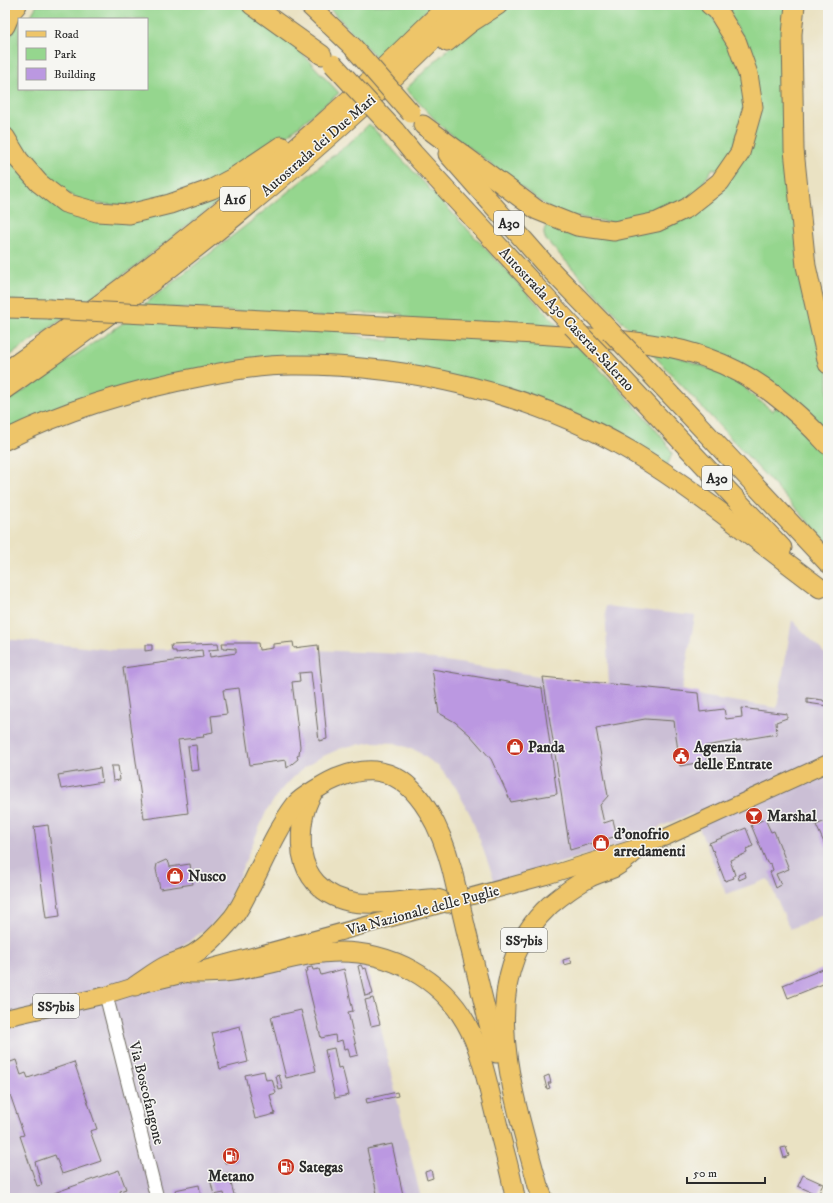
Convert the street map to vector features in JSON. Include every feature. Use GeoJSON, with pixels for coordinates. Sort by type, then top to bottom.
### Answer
{"type":"FeatureCollection","features":[{"type":"Feature","properties":{"kind":"highway"},"geometry":{"type":"LineString","coordinates":[[5,26],[17,5]]}},
{"type":"Feature","properties":{"kind":"highway"},"geometry":{"type":"LineString","coordinates":[[252,5],[327,60]]}},
{"type":"Feature","properties":{"kind":"highway","name":"Autostrada A30 Caserta-Salerno"},"geometry":{"type":"LineString","coordinates":[[275,5],[395,131],[412,153],[572,326],[824,593]]}},
{"type":"Feature","properties":{"kind":"highway","name":"Autostrada A30 Caserta-Salerno"},"geometry":{"type":"LineString","coordinates":[[309,5],[353,47],[544,263],[636,358],[828,563]]}},
{"type":"Feature","properties":{"kind":"highway"},"geometry":{"type":"LineString","coordinates":[[5,138],[19,160],[39,183],[65,203],[97,212],[129,214],[170,204],[200,194],[233,178],[285,143],[439,5]]}},
{"type":"Feature","properties":{"kind":"highway","name":"Autostrada dei Due Mari"},"geometry":{"type":"LineString","coordinates":[[5,372],[108,298],[214,217],[321,126],[448,5]]}},
{"type":"Feature","properties":{"kind":"highway","name":"Autostrada dei Due Mari"},"geometry":{"type":"LineString","coordinates":[[5,389],[111,314],[212,236],[331,135],[468,5]]}},
{"type":"Feature","properties":{"kind":"highway"},"geometry":{"type":"LineString","coordinates":[[212,236],[347,134],[450,38],[498,5]]}},
{"type":"Feature","properties":{"kind":"highway"},"geometry":{"type":"LineString","coordinates":[[417,119],[537,210],[577,226],[614,231],[657,222],[687,208],[720,182],[740,153],[753,107],[748,74],[737,43],[717,10],[710,5]]}},
{"type":"Feature","properties":{"kind":"highway"},"geometry":{"type":"LineString","coordinates":[[795,5],[792,34],[794,150],[806,266],[828,364]]}},
{"type":"Feature","properties":{"kind":"highway"},"geometry":{"type":"LineString","coordinates":[[5,308],[542,334],[637,341],[683,350],[708,358],[736,370],[762,385],[784,401],[807,422],[828,445]]}},
{"type":"Feature","properties":{"kind":"highway"},"geometry":{"type":"LineString","coordinates":[[5,440],[47,421],[113,398],[182,380],[227,371],[290,365],[342,367],[405,373],[500,395],[546,411],[588,429],[628,450],[671,477],[714,508],[824,593]]}},
{"type":"Feature","properties":{"kind":"highway","name":"SS7bis"},"geometry":{"type":"LineString","coordinates":[[135,986],[167,966],[193,955],[215,938],[231,921],[243,901],[280,828],[298,803],[335,778],[350,773],[367,771],[381,772],[399,779],[416,795],[430,813],[442,839],[452,870],[494,1042],[527,1196]]}},
{"type":"Feature","properties":{"kind":"highway","name":"SS7bis"},"geometry":{"type":"LineString","coordinates":[[313,792],[307,803],[301,840],[303,859],[310,875],[319,886],[330,895],[348,902],[367,904],[436,899],[448,903]]}},
{"type":"Feature","properties":{"kind":"highway","name":"SS7bis"},"geometry":{"type":"LineString","coordinates":[[527,1196],[504,1023],[504,999],[509,973],[518,948],[531,928],[550,906],[590,877],[615,867],[641,846]]}},
{"type":"Feature","properties":{"kind":"highway","name":"SS7bis"},"geometry":{"type":"LineString","coordinates":[[190,974],[233,971],[319,953],[338,952],[361,953],[377,956],[410,969],[424,978],[445,994],[457,1008],[466,1023],[475,1044],[493,1104],[527,1196]]}},
{"type":"Feature","properties":{"kind":"highway","name":"SS7bis"},"geometry":{"type":"LineString","coordinates":[[494,1042],[512,1088]]}},
{"type":"Feature","properties":{"kind":"main road","name":"Via Nazionale delle Puglie"},"geometry":{"type":"LineString","coordinates":[[5,1018],[190,974],[546,876],[666,837],[828,763]]}},
{"type":"Feature","properties":{"kind":"street","name":"Via Boscofangone"},"geometry":{"type":"LineString","coordinates":[[106,995],[157,1198]]}},
{"type":"Feature","properties":{"kind":"shaded area"},"geometry":{"type":"Polygon","coordinates":[[[605,606],[695,616],[681,693],[777,708],[792,620],[828,657],[828,913],[790,929],[768,879],[726,894],[693,813],[613,847],[495,882],[471,816],[456,788],[439,767],[417,751],[395,743],[373,742],[344,747],[319,758],[300,771],[280,791],[266,812],[229,900],[221,914],[208,928],[171,953],[189,981],[343,958],[366,962],[421,1198],[5,1198],[5,639],[114,650],[273,648],[402,654],[609,687],[605,606]]]}},
{"type":"Feature","properties":{"kind":"green space"},"geometry":{"type":"Polygon","coordinates":[[[37,5],[246,5],[298,49],[339,93],[241,171],[150,207],[85,203],[42,179],[8,129],[5,117],[5,53],[8,44],[18,22],[18,90],[148,90],[148,18],[30,18],[37,5]]]}},
{"type":"Feature","properties":{"kind":"green space"},"geometry":{"type":"Polygon","coordinates":[[[326,5],[432,5],[377,58],[326,5]]]}},
{"type":"Feature","properties":{"kind":"green space"},"geometry":{"type":"Polygon","coordinates":[[[509,5],[706,5],[746,76],[745,124],[722,173],[713,168],[693,198],[629,225],[557,214],[443,128],[406,89],[467,32],[494,13],[509,5]]]}},
{"type":"Feature","properties":{"kind":"green space"},"geometry":{"type":"Polygon","coordinates":[[[722,5],[793,5],[791,108],[828,373],[828,436],[794,402],[635,335],[546,240],[544,236],[544,230],[548,224],[669,226],[693,215],[720,192],[756,73],[753,57],[747,43],[722,5]]]}},
{"type":"Feature","properties":{"kind":"green space"},"geometry":{"type":"Polygon","coordinates":[[[369,124],[559,327],[402,322],[402,314],[352,313],[325,317],[142,306],[248,224],[355,138],[369,124]]]}},
{"type":"Feature","properties":{"kind":"green space"},"geometry":{"type":"Polygon","coordinates":[[[5,145],[83,214],[220,193],[223,198],[134,267],[84,303],[5,301],[5,145]]]}},
{"type":"Feature","properties":{"kind":"green space"},"geometry":{"type":"Polygon","coordinates":[[[5,315],[67,316],[5,359],[5,315]]]}},
{"type":"Feature","properties":{"kind":"green space"},"geometry":{"type":"Polygon","coordinates":[[[129,319],[341,330],[367,338],[390,341],[390,332],[574,343],[612,381],[644,417],[668,446],[672,454],[667,466],[542,403],[262,362],[5,435],[5,403],[129,319]]]}},
{"type":"Feature","properties":{"kind":"green space"},"geometry":{"type":"Polygon","coordinates":[[[648,349],[665,352],[737,379],[753,396],[773,411],[778,403],[813,436],[828,455],[828,543],[648,349]]]}},
{"type":"Feature","properties":{"kind":"building"},"geometry":{"type":"Polygon","coordinates":[[[293,642],[294,648],[318,645],[327,739],[319,741],[311,672],[299,673],[300,681],[292,682],[300,746],[299,755],[297,756],[298,759],[287,768],[286,760],[250,765],[239,688],[223,690],[227,714],[211,716],[213,732],[203,734],[204,737],[178,740],[188,813],[144,819],[123,668],[203,657],[202,650],[176,653],[176,651],[172,651],[171,645],[218,643],[219,649],[209,650],[210,657],[236,653],[236,649],[223,648],[222,643],[258,643],[259,650],[273,648],[273,644],[293,642]]]}},
{"type":"Feature","properties":{"kind":"building"},"geometry":{"type":"Polygon","coordinates":[[[145,645],[152,645],[152,650],[145,651],[145,645]]]}},
{"type":"Feature","properties":{"kind":"building","name":"Panda"},"geometry":{"type":"Polygon","coordinates":[[[432,669],[542,688],[557,794],[511,802],[491,759],[470,735],[455,722],[439,713],[432,669]]]}},
{"type":"Feature","properties":{"kind":"building"},"geometry":{"type":"Polygon","coordinates":[[[543,677],[698,693],[700,712],[724,709],[726,719],[742,717],[741,708],[787,714],[787,718],[776,722],[777,734],[705,746],[707,761],[680,766],[674,721],[645,719],[596,728],[608,796],[600,805],[604,823],[613,820],[617,836],[570,850],[543,677]]]}},
{"type":"Feature","properties":{"kind":"building"},"geometry":{"type":"Polygon","coordinates":[[[807,698],[823,700],[828,702],[828,706],[807,703],[807,698]]]}},
{"type":"Feature","properties":{"kind":"building"},"geometry":{"type":"Polygon","coordinates":[[[196,745],[199,770],[191,771],[188,746],[196,745]]]}},
{"type":"Feature","properties":{"kind":"building"},"geometry":{"type":"Polygon","coordinates":[[[111,766],[118,766],[120,780],[113,781],[111,766]]]}},
{"type":"Feature","properties":{"kind":"building"},"geometry":{"type":"Polygon","coordinates":[[[100,768],[102,782],[61,789],[58,775],[100,768]]]}},
{"type":"Feature","properties":{"kind":"building"},"geometry":{"type":"Polygon","coordinates":[[[765,819],[771,832],[774,831],[789,869],[776,874],[781,885],[776,888],[770,872],[773,870],[771,864],[767,863],[751,825],[765,819]]]}},
{"type":"Feature","properties":{"kind":"building"},"geometry":{"type":"Polygon","coordinates":[[[828,820],[828,846],[826,847],[816,825],[828,820]]]}},
{"type":"Feature","properties":{"kind":"building"},"geometry":{"type":"Polygon","coordinates":[[[48,825],[60,916],[46,918],[34,827],[48,825]]]}},
{"type":"Feature","properties":{"kind":"building"},"geometry":{"type":"Polygon","coordinates":[[[746,828],[753,846],[746,849],[747,853],[730,860],[735,875],[733,876],[734,878],[725,881],[709,843],[746,828]]]}},
{"type":"Feature","properties":{"kind":"building","name":"Nusco"},"geometry":{"type":"Polygon","coordinates":[[[166,860],[170,867],[190,864],[193,884],[160,889],[156,869],[157,864],[166,860]]]}},
{"type":"Feature","properties":{"kind":"building"},"geometry":{"type":"Polygon","coordinates":[[[745,872],[746,877],[739,880],[738,875],[745,872]]]}},
{"type":"Feature","properties":{"kind":"building"},"geometry":{"type":"Polygon","coordinates":[[[570,958],[572,963],[564,965],[563,960],[570,958]]]}},
{"type":"Feature","properties":{"kind":"building"},"geometry":{"type":"Polygon","coordinates":[[[361,965],[363,969],[366,968],[373,994],[365,996],[358,966],[361,965]]]}},
{"type":"Feature","properties":{"kind":"building"},"geometry":{"type":"Polygon","coordinates":[[[312,967],[313,970],[319,969],[321,975],[344,969],[353,1011],[348,1012],[358,1055],[350,1057],[348,1048],[344,1049],[342,1040],[336,1042],[335,1035],[321,1038],[305,972],[308,971],[307,968],[312,967]]]}},
{"type":"Feature","properties":{"kind":"building"},"geometry":{"type":"Polygon","coordinates":[[[828,967],[828,982],[788,998],[783,985],[828,967]]]}},
{"type":"Feature","properties":{"kind":"building"},"geometry":{"type":"Polygon","coordinates":[[[373,998],[380,1024],[371,1026],[365,1000],[373,998]]]}},
{"type":"Feature","properties":{"kind":"building"},"geometry":{"type":"Polygon","coordinates":[[[301,1010],[316,1071],[286,1078],[271,1017],[301,1010]]]}},
{"type":"Feature","properties":{"kind":"building"},"geometry":{"type":"Polygon","coordinates":[[[240,1026],[248,1062],[220,1069],[212,1033],[240,1026]]]}},
{"type":"Feature","properties":{"kind":"building"},"geometry":{"type":"Polygon","coordinates":[[[334,1048],[338,1068],[342,1067],[349,1095],[335,1098],[325,1050],[334,1048]]]}},
{"type":"Feature","properties":{"kind":"building"},"geometry":{"type":"Polygon","coordinates":[[[16,1060],[21,1075],[26,1073],[28,1078],[74,1062],[97,1129],[90,1131],[101,1161],[62,1174],[55,1155],[35,1162],[42,1185],[37,1186],[20,1136],[24,1135],[5,1080],[5,1064],[16,1060]]]}},
{"type":"Feature","properties":{"kind":"building"},"geometry":{"type":"Polygon","coordinates":[[[264,1071],[266,1080],[272,1079],[276,1093],[270,1095],[275,1114],[255,1119],[245,1075],[264,1071]]]}},
{"type":"Feature","properties":{"kind":"building"},"geometry":{"type":"Polygon","coordinates":[[[279,1075],[283,1089],[279,1090],[276,1076],[279,1075]]]}},
{"type":"Feature","properties":{"kind":"building"},"geometry":{"type":"Polygon","coordinates":[[[549,1075],[551,1083],[548,1083],[550,1088],[547,1089],[544,1077],[549,1075]]]}},
{"type":"Feature","properties":{"kind":"building"},"geometry":{"type":"Polygon","coordinates":[[[397,1092],[398,1096],[367,1103],[366,1099],[397,1092]]]}},
{"type":"Feature","properties":{"kind":"building"},"geometry":{"type":"Polygon","coordinates":[[[392,1144],[403,1195],[390,1198],[378,1198],[367,1149],[392,1144]]]}},
{"type":"Feature","properties":{"kind":"building"},"geometry":{"type":"Polygon","coordinates":[[[786,1147],[789,1156],[784,1158],[781,1148],[786,1147]]]}},
{"type":"Feature","properties":{"kind":"building"},"geometry":{"type":"Polygon","coordinates":[[[236,1150],[237,1162],[225,1163],[225,1151],[236,1150]]]}},
{"type":"Feature","properties":{"kind":"building"},"geometry":{"type":"Polygon","coordinates":[[[119,1170],[126,1189],[120,1191],[122,1198],[56,1198],[54,1193],[119,1170]]]}},
{"type":"Feature","properties":{"kind":"building"},"geometry":{"type":"Polygon","coordinates":[[[431,1170],[433,1178],[427,1180],[425,1172],[431,1170]]]}},
{"type":"Feature","properties":{"kind":"building"},"geometry":{"type":"Polygon","coordinates":[[[228,1173],[235,1198],[225,1198],[224,1193],[214,1195],[210,1179],[228,1173]]]}},
{"type":"Feature","properties":{"kind":"building"},"geometry":{"type":"Polygon","coordinates":[[[803,1175],[823,1184],[818,1195],[798,1186],[803,1175]]]}},
{"type":"Feature","properties":{"kind":"building"},"geometry":{"type":"Polygon","coordinates":[[[199,1185],[201,1196],[194,1198],[177,1198],[175,1190],[199,1185]]]}},
{"type":"Feature","properties":{"kind":"place","name":"Panda"},"geometry":{"type":"Point","coordinates":[515,747]}},
{"type":"Feature","properties":{"kind":"place","name":"Agenzia delle Entrate"},"geometry":{"type":"Point","coordinates":[681,756]}},
{"type":"Feature","properties":{"kind":"place","name":"Marshal"},"geometry":{"type":"Point","coordinates":[754,816]}},
{"type":"Feature","properties":{"kind":"place","name":"d'onofrio arredamenti"},"geometry":{"type":"Point","coordinates":[601,843]}},
{"type":"Feature","properties":{"kind":"place","name":"Nusco"},"geometry":{"type":"Point","coordinates":[175,876]}},
{"type":"Feature","properties":{"kind":"place","name":"Metano"},"geometry":{"type":"Point","coordinates":[231,1156]}},
{"type":"Feature","properties":{"kind":"place","name":"Sategas"},"geometry":{"type":"Point","coordinates":[286,1167]}}]}
